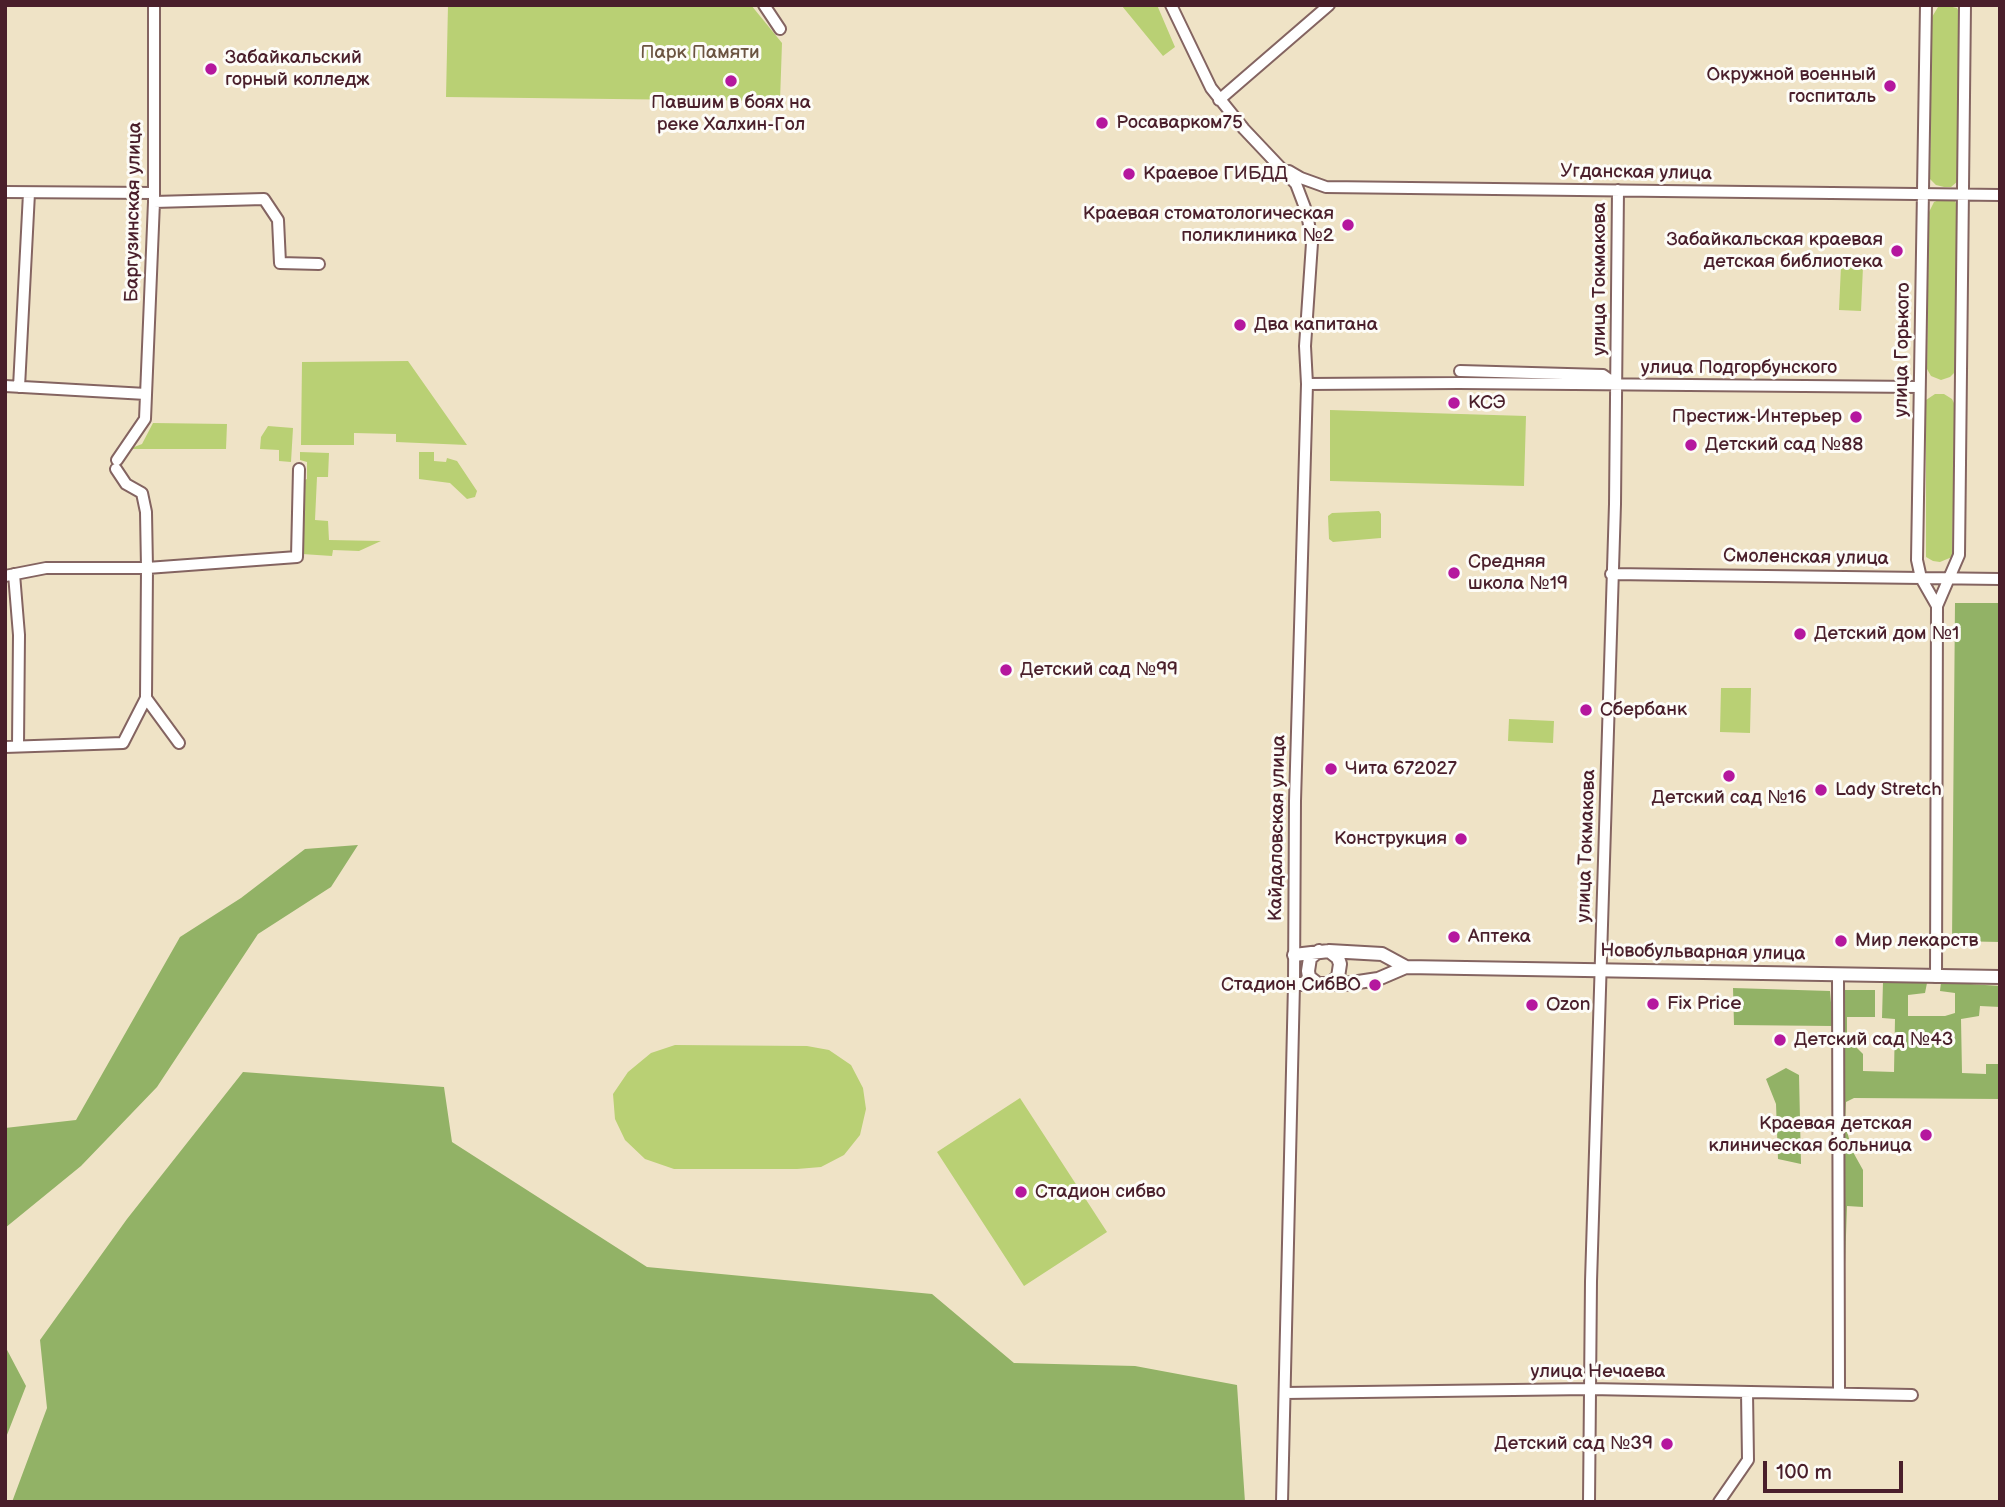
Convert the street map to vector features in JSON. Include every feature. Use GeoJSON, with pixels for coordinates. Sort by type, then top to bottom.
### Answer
{"type":"FeatureCollection","features":[{"type":"Feature","properties":{"kind":"street","name":"Баргузинская улица"},"geometry":{"type":"LineString","coordinates":[[147,568],[146,512],[142,493],[126,484],[117,464],[145,419],[154,198],[154,5]]}},
{"type":"Feature","properties":{"kind":"street"},"geometry":{"type":"LineString","coordinates":[[764,5],[780,29]]}},
{"type":"Feature","properties":{"kind":"street"},"geometry":{"type":"LineString","coordinates":[[1171,5],[1203,76],[1219,100],[1278,163]]}},
{"type":"Feature","properties":{"kind":"street"},"geometry":{"type":"LineString","coordinates":[[1219,100],[1329,5]]}},
{"type":"Feature","properties":{"kind":"street","name":"улица Горького"},"geometry":{"type":"LineString","coordinates":[[1926,5],[1917,560],[1921,578],[1937,606]]}},
{"type":"Feature","properties":{"kind":"street","name":"улица Горького"},"geometry":{"type":"LineString","coordinates":[[1936,977],[1937,606],[1959,555],[1965,5]]}},
{"type":"Feature","properties":{"kind":"street","name":"Угданская улица"},"geometry":{"type":"LineString","coordinates":[[1278,163],[1301,178],[1326,187],[2000,195]]}},
{"type":"Feature","properties":{"kind":"street","name":"Кайдаловская улица"},"geometry":{"type":"LineString","coordinates":[[1278,163],[1296,184],[1302,198],[1311,243],[1306,312],[1307,384],[1295,802],[1294,984],[1282,1502]]}},
{"type":"Feature","properties":{"kind":"street","name":"улица Токмакова"},"geometry":{"type":"LineString","coordinates":[[1590,1502],[1589,1389],[1617,385],[1618,190]]}},
{"type":"Feature","properties":{"kind":"street"},"geometry":{"type":"LineString","coordinates":[[5,192],[264,199],[278,220],[280,263],[319,264]]}},
{"type":"Feature","properties":{"kind":"street"},"geometry":{"type":"LineString","coordinates":[[19,387],[29,193]]}},
{"type":"Feature","properties":{"kind":"street"},"geometry":{"type":"LineString","coordinates":[[1460,371],[1603,375],[1617,385]]}},
{"type":"Feature","properties":{"kind":"street","name":"улица Подгорбунского"},"geometry":{"type":"LineString","coordinates":[[1307,384],[1919,387]]}},
{"type":"Feature","properties":{"kind":"street"},"geometry":{"type":"LineString","coordinates":[[5,386],[146,394]]}},
{"type":"Feature","properties":{"kind":"street"},"geometry":{"type":"LineString","coordinates":[[18,745],[19,635],[9,575],[46,568],[147,568],[297,557],[299,469]]}},
{"type":"Feature","properties":{"kind":"street"},"geometry":{"type":"LineString","coordinates":[[5,747],[123,743],[146,698],[147,568]]}},
{"type":"Feature","properties":{"kind":"street","name":"Смоленская улица"},"geometry":{"type":"LineString","coordinates":[[1611,574],[2000,579]]}},
{"type":"Feature","properties":{"kind":"street"},"geometry":{"type":"LineString","coordinates":[[146,698],[179,743]]}},
{"type":"Feature","properties":{"kind":"street"},"geometry":{"type":"LineString","coordinates":[[1324,951],[1338,958],[1340,964],[1338,977],[1324,984]]}},
{"type":"Feature","properties":{"kind":"street"},"geometry":{"type":"LineString","coordinates":[[1324,951],[1310,958],[1308,971],[1309,977],[1324,984]]}},
{"type":"Feature","properties":{"kind":"street"},"geometry":{"type":"LineString","coordinates":[[1294,955],[1324,951],[1382,954],[1406,967]]}},
{"type":"Feature","properties":{"kind":"street"},"geometry":{"type":"LineString","coordinates":[[1294,984],[1378,979],[1406,967]]}},
{"type":"Feature","properties":{"kind":"street","name":"Новобульварная улица"},"geometry":{"type":"LineString","coordinates":[[1406,967],[2000,978]]}},
{"type":"Feature","properties":{"kind":"street"},"geometry":{"type":"LineString","coordinates":[[1838,975],[1839,1392]]}},
{"type":"Feature","properties":{"kind":"street","name":"улица Нечаева"},"geometry":{"type":"LineString","coordinates":[[1285,1393],[1589,1389],[1912,1395]]}},
{"type":"Feature","properties":{"kind":"street"},"geometry":{"type":"LineString","coordinates":[[1719,1502],[1748,1460],[1747,1392]]}},
{"type":"Feature","properties":{"kind":"green space","name":"Парк Памяти"},"geometry":{"type":"Polygon","coordinates":[[[448,5],[751,5],[782,43],[780,101],[446,97],[448,5]]]}},
{"type":"Feature","properties":{"kind":"green space"},"geometry":{"type":"Polygon","coordinates":[[[1157,5],[1175,47],[1163,56],[1122,6],[1157,5]]]}},
{"type":"Feature","properties":{"kind":"green space"},"geometry":{"type":"Polygon","coordinates":[[[1938,7],[1957,8],[1962,17],[1958,181],[1951,187],[1944,187],[1936,185],[1930,179],[1932,17],[1938,7]]]}},
{"type":"Feature","properties":{"kind":"green space"},"geometry":{"type":"Polygon","coordinates":[[[1944,198],[1955,201],[1958,209],[1956,371],[1941,380],[1931,376],[1927,369],[1929,212],[1934,202],[1944,198]]]}},
{"type":"Feature","properties":{"kind":"green space"},"geometry":{"type":"Polygon","coordinates":[[[1841,266],[1863,267],[1861,311],[1839,310],[1841,266]]]}},
{"type":"Feature","properties":{"kind":"green space"},"geometry":{"type":"Polygon","coordinates":[[[408,361],[467,445],[396,442],[396,434],[354,433],[354,445],[301,445],[302,362],[408,361]]]}},
{"type":"Feature","properties":{"kind":"green space"},"geometry":{"type":"Polygon","coordinates":[[[1935,394],[1944,394],[1952,399],[1955,405],[1952,557],[1940,562],[1926,557],[1926,400],[1935,394]]]}},
{"type":"Feature","properties":{"kind":"green space"},"geometry":{"type":"Polygon","coordinates":[[[1330,410],[1526,416],[1524,486],[1330,481],[1330,410]]]}},
{"type":"Feature","properties":{"kind":"green space"},"geometry":{"type":"Polygon","coordinates":[[[153,423],[227,424],[226,449],[129,449],[142,444],[153,423]]]}},
{"type":"Feature","properties":{"kind":"green space"},"geometry":{"type":"Polygon","coordinates":[[[268,426],[293,428],[291,462],[279,461],[279,450],[260,449],[261,437],[268,426]]]}},
{"type":"Feature","properties":{"kind":"green space"},"geometry":{"type":"Polygon","coordinates":[[[300,452],[329,453],[328,477],[317,477],[315,520],[328,521],[329,540],[381,541],[359,551],[333,550],[332,556],[302,554],[303,481],[307,479],[307,462],[300,460],[300,452]]]}},
{"type":"Feature","properties":{"kind":"green space"},"geometry":{"type":"Polygon","coordinates":[[[419,452],[434,452],[434,461],[446,462],[447,458],[457,461],[477,491],[475,497],[467,499],[450,483],[419,479],[419,452]]]}},
{"type":"Feature","properties":{"kind":"green space"},"geometry":{"type":"Polygon","coordinates":[[[1379,511],[1381,538],[1333,542],[1329,539],[1328,516],[1332,513],[1379,511]]]}},
{"type":"Feature","properties":{"kind":"green space"},"geometry":{"type":"Polygon","coordinates":[[[1955,603],[2000,603],[2000,942],[1952,941],[1955,603]]]}},
{"type":"Feature","properties":{"kind":"green space"},"geometry":{"type":"Polygon","coordinates":[[[1721,688],[1751,688],[1750,733],[1720,732],[1721,688]]]}},
{"type":"Feature","properties":{"kind":"green space"},"geometry":{"type":"Polygon","coordinates":[[[1509,719],[1554,721],[1553,743],[1508,741],[1509,719]]]}},
{"type":"Feature","properties":{"kind":"green space"},"geometry":{"type":"Polygon","coordinates":[[[358,845],[331,887],[258,934],[157,1087],[81,1166],[5,1228],[5,1128],[76,1120],[180,937],[241,898],[305,849],[358,845]]]}},
{"type":"Feature","properties":{"kind":"green space"},"geometry":{"type":"Polygon","coordinates":[[[1883,982],[1927,983],[1925,993],[1908,995],[1908,1016],[1945,1016],[1955,1013],[1955,993],[1940,991],[1941,982],[2000,986],[2000,1007],[1980,1006],[1979,1016],[1961,1019],[1962,1073],[1986,1074],[1986,1064],[2000,1064],[2000,1099],[1854,1098],[1846,1102],[1845,1125],[1853,1152],[1863,1170],[1863,1207],[1847,1206],[1845,1264],[1841,1264],[1841,990],[1875,990],[1875,1017],[1847,1017],[1847,1038],[1863,1054],[1863,1071],[1894,1072],[1895,1019],[1882,1018],[1883,982]]]}},
{"type":"Feature","properties":{"kind":"green space"},"geometry":{"type":"Polygon","coordinates":[[[1733,988],[1830,991],[1833,1026],[1734,1025],[1733,988]]]}},
{"type":"Feature","properties":{"kind":"green space"},"geometry":{"type":"Polygon","coordinates":[[[675,1045],[807,1046],[829,1050],[851,1065],[863,1088],[866,1109],[860,1135],[844,1155],[821,1167],[674,1169],[645,1159],[625,1140],[615,1119],[613,1094],[628,1072],[651,1053],[675,1045]]]}},
{"type":"Feature","properties":{"kind":"green space"},"geometry":{"type":"Polygon","coordinates":[[[1786,1068],[1799,1075],[1801,1164],[1778,1159],[1776,1104],[1766,1079],[1786,1068]]]}},
{"type":"Feature","properties":{"kind":"green space"},"geometry":{"type":"Polygon","coordinates":[[[243,1072],[444,1087],[452,1142],[647,1267],[932,1294],[1014,1363],[1135,1366],[1237,1385],[1245,1502],[12,1502],[47,1408],[40,1340],[127,1219],[243,1072]]]}},
{"type":"Feature","properties":{"kind":"green space"},"geometry":{"type":"Polygon","coordinates":[[[1020,1098],[1107,1232],[1024,1286],[937,1152],[1020,1098]]]}},
{"type":"Feature","properties":{"kind":"green space"},"geometry":{"type":"Polygon","coordinates":[[[5,1346],[26,1386],[5,1440],[5,1346]]]}},
{"type":"Feature","properties":{"kind":"place","name":"Забайкальский горный колледж"},"geometry":{"type":"Point","coordinates":[211,69]}},
{"type":"Feature","properties":{"kind":"place","name":"Павшим в боях на реке Халхин-Гол"},"geometry":{"type":"Point","coordinates":[731,81]}},
{"type":"Feature","properties":{"kind":"place","name":"Окружной военный госпиталь"},"geometry":{"type":"Point","coordinates":[1890,86]}},
{"type":"Feature","properties":{"kind":"place","name":"Росаварком75"},"geometry":{"type":"Point","coordinates":[1102,123]}},
{"type":"Feature","properties":{"kind":"place","name":"Краевое ГИБДД"},"geometry":{"type":"Point","coordinates":[1129,174]}},
{"type":"Feature","properties":{"kind":"place","name":"Краевая стоматологическая поликлиника №2"},"geometry":{"type":"Point","coordinates":[1348,225]}},
{"type":"Feature","properties":{"kind":"place","name":"Забайкальская краевая детская библиотека"},"geometry":{"type":"Point","coordinates":[1897,251]}},
{"type":"Feature","properties":{"kind":"place","name":"Два капитана"},"geometry":{"type":"Point","coordinates":[1240,325]}},
{"type":"Feature","properties":{"kind":"place","name":"КСЭ"},"geometry":{"type":"Point","coordinates":[1454,403]}},
{"type":"Feature","properties":{"kind":"place","name":"Престиж-Интерьер"},"geometry":{"type":"Point","coordinates":[1856,417]}},
{"type":"Feature","properties":{"kind":"place","name":"Детский сад №88"},"geometry":{"type":"Point","coordinates":[1691,445]}},
{"type":"Feature","properties":{"kind":"place","name":"Средняя школа №19"},"geometry":{"type":"Point","coordinates":[1454,573]}},
{"type":"Feature","properties":{"kind":"place","name":"Детский дом №1"},"geometry":{"type":"Point","coordinates":[1800,634]}},
{"type":"Feature","properties":{"kind":"place","name":"Детский сад №99"},"geometry":{"type":"Point","coordinates":[1006,670]}},
{"type":"Feature","properties":{"kind":"place","name":"Сбербанк"},"geometry":{"type":"Point","coordinates":[1586,710]}},
{"type":"Feature","properties":{"kind":"place","name":"Чита 672027"},"geometry":{"type":"Point","coordinates":[1331,769]}},
{"type":"Feature","properties":{"kind":"place","name":"Детский сад №16"},"geometry":{"type":"Point","coordinates":[1729,776]}},
{"type":"Feature","properties":{"kind":"place","name":"Lady Stretch"},"geometry":{"type":"Point","coordinates":[1821,790]}},
{"type":"Feature","properties":{"kind":"place","name":"Конструкция"},"geometry":{"type":"Point","coordinates":[1461,839]}},
{"type":"Feature","properties":{"kind":"place","name":"Аптека"},"geometry":{"type":"Point","coordinates":[1454,937]}},
{"type":"Feature","properties":{"kind":"place","name":"Мир лекарств"},"geometry":{"type":"Point","coordinates":[1841,941]}},
{"type":"Feature","properties":{"kind":"place","name":"Стадион СибВО"},"geometry":{"type":"Point","coordinates":[1375,985]}},
{"type":"Feature","properties":{"kind":"place","name":"Fix Price"},"geometry":{"type":"Point","coordinates":[1653,1004]}},
{"type":"Feature","properties":{"kind":"place","name":"Ozon"},"geometry":{"type":"Point","coordinates":[1532,1005]}},
{"type":"Feature","properties":{"kind":"place","name":"Детский сад №43"},"geometry":{"type":"Point","coordinates":[1780,1040]}},
{"type":"Feature","properties":{"kind":"place","name":"Краевая детская клиническая больница"},"geometry":{"type":"Point","coordinates":[1926,1135]}},
{"type":"Feature","properties":{"kind":"place","name":"Стадион сибво"},"geometry":{"type":"Point","coordinates":[1021,1192]}},
{"type":"Feature","properties":{"kind":"place","name":"Детский сад №39"},"geometry":{"type":"Point","coordinates":[1667,1444]}}]}
